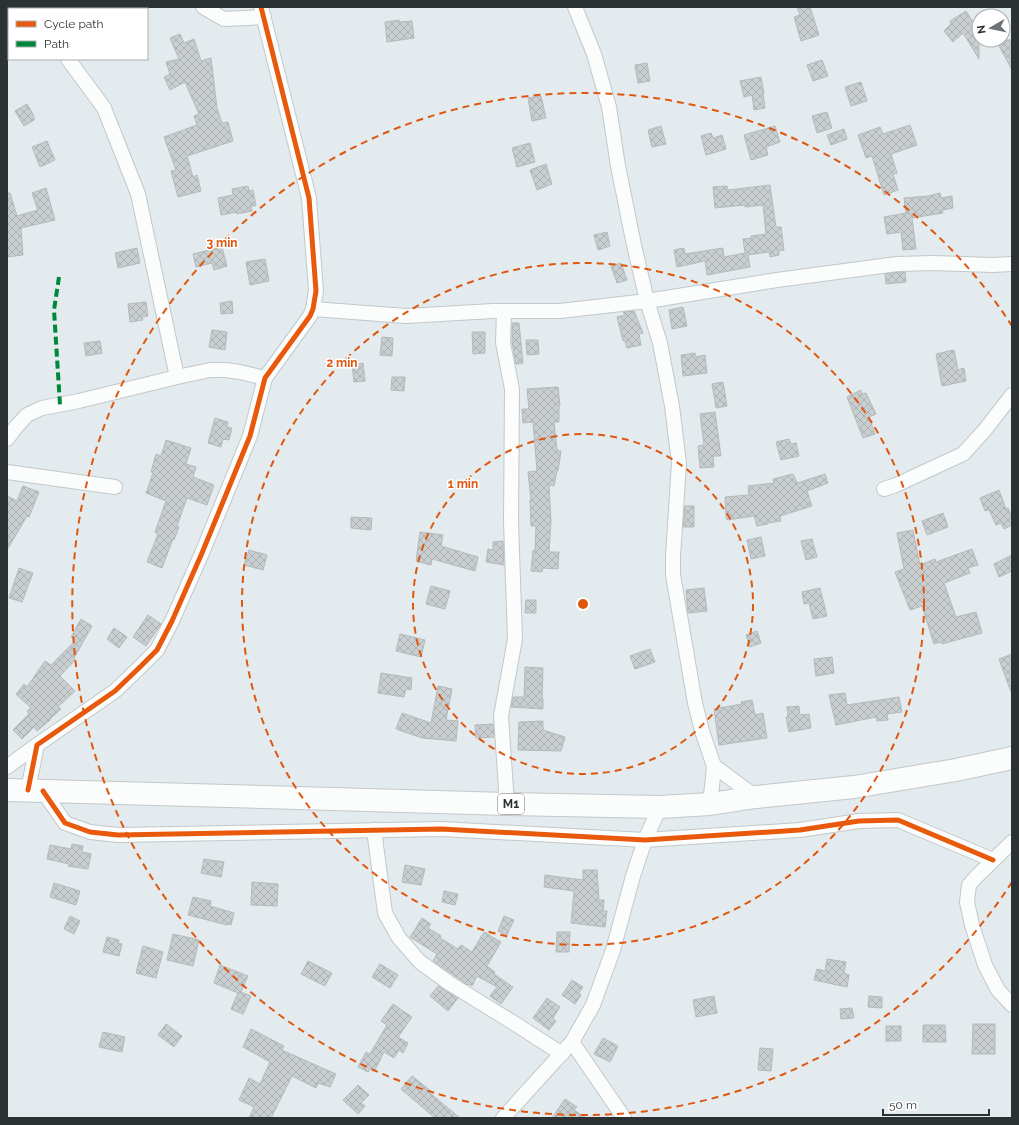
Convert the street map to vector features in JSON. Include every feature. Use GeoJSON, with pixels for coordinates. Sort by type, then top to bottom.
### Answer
{"type":"FeatureCollection","features":[{"type":"Feature","properties":{"kind":"highway","name":"M1"},"geometry":{"type":"LineString","coordinates":[[26,791],[660,807],[710,804],[756,797],[854,787],[956,770],[1012,758]]}},
{"type":"Feature","properties":{"kind":"street"},"geometry":{"type":"LineString","coordinates":[[7,767],[115,691],[157,650],[202,553],[250,436],[265,378],[313,310],[316,291],[309,198],[263,12],[224,19],[203,7]]}},
{"type":"Feature","properties":{"kind":"street"},"geometry":{"type":"LineString","coordinates":[[575,7],[594,54],[609,107],[618,166],[632,238],[647,301],[660,343],[672,406],[679,463],[673,575],[695,703],[702,731],[714,766],[710,804]]}},
{"type":"Feature","properties":{"kind":"street"},"geometry":{"type":"LineString","coordinates":[[69,60],[104,108],[138,194],[177,377]]}},
{"type":"Feature","properties":{"kind":"street"},"geometry":{"type":"LineString","coordinates":[[313,310],[406,316],[504,311],[560,311],[647,301],[777,280],[897,264],[1012,264]]}},
{"type":"Feature","properties":{"kind":"street"},"geometry":{"type":"LineString","coordinates":[[504,311],[504,343],[512,389],[511,522],[515,639],[501,716],[507,804]]}},
{"type":"Feature","properties":{"kind":"street"},"geometry":{"type":"LineString","coordinates":[[7,439],[27,415],[42,408],[79,401],[210,370],[240,372],[265,378]]}},
{"type":"Feature","properties":{"kind":"street"},"geometry":{"type":"LineString","coordinates":[[884,489],[896,485],[963,454],[984,431],[1012,395]]}},
{"type":"Feature","properties":{"kind":"street"},"geometry":{"type":"LineString","coordinates":[[7,472],[115,487]]}},
{"type":"Feature","properties":{"kind":"street"},"geometry":{"type":"LineString","coordinates":[[37,745],[26,791],[65,823],[90,832],[118,835],[441,829],[645,840],[800,830],[859,821],[898,820],[993,860]]}},
{"type":"Feature","properties":{"kind":"street"},"geometry":{"type":"LineString","coordinates":[[714,766],[756,797]]}},
{"type":"Feature","properties":{"kind":"street"},"geometry":{"type":"LineString","coordinates":[[503,1118],[572,1042],[593,1004],[613,950],[633,876],[645,840],[660,807]]}},
{"type":"Feature","properties":{"kind":"street"},"geometry":{"type":"LineString","coordinates":[[374,830],[385,913],[399,938],[420,962],[449,983],[517,1024],[562,1054]]}},
{"type":"Feature","properties":{"kind":"street"},"geometry":{"type":"LineString","coordinates":[[1012,842],[969,885],[967,902],[972,925],[985,965],[998,990],[1012,1005]]}},
{"type":"Feature","properties":{"kind":"street"},"geometry":{"type":"LineString","coordinates":[[572,1042],[624,1118]]}},
{"type":"Feature","properties":{"kind":"building"},"geometry":{"type":"Polygon","coordinates":[[[797,7],[810,7],[819,35],[801,41],[794,17],[800,15],[797,7]]]}},
{"type":"Feature","properties":{"kind":"building"},"geometry":{"type":"Polygon","coordinates":[[[966,11],[971,19],[971,46],[963,33],[953,42],[944,31],[951,24],[950,21],[966,11]]]}},
{"type":"Feature","properties":{"kind":"building"},"geometry":{"type":"Polygon","coordinates":[[[399,20],[400,22],[412,21],[414,38],[387,42],[385,22],[399,20]]]}},
{"type":"Feature","properties":{"kind":"building"},"geometry":{"type":"Polygon","coordinates":[[[180,34],[184,43],[194,39],[201,61],[211,58],[217,108],[222,123],[228,122],[233,141],[187,156],[193,177],[197,175],[201,191],[178,197],[171,171],[176,170],[164,137],[197,125],[194,116],[199,114],[185,82],[170,90],[164,77],[170,74],[166,62],[179,59],[170,38],[180,34]]]}},
{"type":"Feature","properties":{"kind":"building"},"geometry":{"type":"Polygon","coordinates":[[[1011,40],[1012,40],[1012,70],[1000,48],[1011,48],[1011,40]]]}},
{"type":"Feature","properties":{"kind":"building"},"geometry":{"type":"Polygon","coordinates":[[[972,48],[979,48],[979,59],[972,48]]]}},
{"type":"Feature","properties":{"kind":"building"},"geometry":{"type":"Polygon","coordinates":[[[822,60],[828,76],[813,81],[807,65],[822,60]]]}},
{"type":"Feature","properties":{"kind":"building"},"geometry":{"type":"Polygon","coordinates":[[[647,63],[650,81],[638,83],[635,65],[647,63]]]}},
{"type":"Feature","properties":{"kind":"building"},"geometry":{"type":"Polygon","coordinates":[[[761,77],[765,108],[754,110],[752,95],[744,97],[740,81],[761,77]]]}},
{"type":"Feature","properties":{"kind":"building"},"geometry":{"type":"Polygon","coordinates":[[[861,82],[867,101],[851,106],[845,87],[861,82]]]}},
{"type":"Feature","properties":{"kind":"building"},"geometry":{"type":"Polygon","coordinates":[[[541,96],[546,118],[532,121],[528,98],[541,96]]]}},
{"type":"Feature","properties":{"kind":"building"},"geometry":{"type":"Polygon","coordinates":[[[27,104],[34,116],[34,120],[24,126],[15,111],[27,104]]]}},
{"type":"Feature","properties":{"kind":"building"},"geometry":{"type":"Polygon","coordinates":[[[827,112],[832,128],[817,133],[812,116],[827,112]]]}},
{"type":"Feature","properties":{"kind":"building"},"geometry":{"type":"Polygon","coordinates":[[[910,125],[917,145],[891,154],[897,173],[893,174],[898,190],[884,195],[872,156],[866,158],[858,135],[880,127],[883,134],[910,125]]]}},
{"type":"Feature","properties":{"kind":"building"},"geometry":{"type":"Polygon","coordinates":[[[661,126],[666,144],[652,147],[648,130],[661,126]]]}},
{"type":"Feature","properties":{"kind":"building"},"geometry":{"type":"Polygon","coordinates":[[[775,126],[780,142],[766,147],[768,155],[751,160],[744,135],[775,126]]]}},
{"type":"Feature","properties":{"kind":"building"},"geometry":{"type":"Polygon","coordinates":[[[844,129],[847,139],[831,145],[827,135],[844,129]]]}},
{"type":"Feature","properties":{"kind":"building"},"geometry":{"type":"Polygon","coordinates":[[[711,133],[713,138],[722,135],[726,149],[706,155],[701,136],[711,133]]]}},
{"type":"Feature","properties":{"kind":"building"},"geometry":{"type":"Polygon","coordinates":[[[47,141],[55,160],[40,167],[32,147],[47,141]]]}},
{"type":"Feature","properties":{"kind":"building"},"geometry":{"type":"Polygon","coordinates":[[[530,143],[535,162],[517,167],[512,148],[530,143]]]}},
{"type":"Feature","properties":{"kind":"building"},"geometry":{"type":"Polygon","coordinates":[[[546,164],[552,184],[537,190],[530,170],[546,164]]]}},
{"type":"Feature","properties":{"kind":"building"},"geometry":{"type":"Polygon","coordinates":[[[770,185],[776,227],[781,227],[784,250],[779,251],[779,255],[770,257],[769,252],[748,255],[750,267],[707,275],[705,261],[677,267],[674,250],[684,248],[685,254],[723,248],[724,257],[745,253],[743,239],[751,238],[751,236],[766,234],[763,205],[715,208],[713,187],[727,186],[728,190],[770,185]]]}},
{"type":"Feature","properties":{"kind":"building"},"geometry":{"type":"Polygon","coordinates":[[[248,186],[249,191],[253,190],[256,206],[251,206],[252,211],[221,215],[218,198],[233,195],[232,189],[248,186]]]}},
{"type":"Feature","properties":{"kind":"building"},"geometry":{"type":"Polygon","coordinates":[[[46,188],[55,220],[21,228],[23,255],[7,257],[7,193],[10,193],[17,216],[38,210],[32,193],[46,188]]]}},
{"type":"Feature","properties":{"kind":"building"},"geometry":{"type":"Polygon","coordinates":[[[940,193],[941,198],[952,196],[953,208],[942,210],[943,213],[912,218],[916,249],[903,250],[901,232],[887,234],[884,217],[906,213],[904,198],[928,196],[940,193]]]}},
{"type":"Feature","properties":{"kind":"building"},"geometry":{"type":"Polygon","coordinates":[[[607,232],[610,246],[598,250],[594,235],[607,232]]]}},
{"type":"Feature","properties":{"kind":"building"},"geometry":{"type":"Polygon","coordinates":[[[222,247],[227,266],[214,270],[212,263],[196,267],[193,254],[222,247]]]}},
{"type":"Feature","properties":{"kind":"building"},"geometry":{"type":"Polygon","coordinates":[[[137,248],[140,263],[118,268],[115,253],[137,248]]]}},
{"type":"Feature","properties":{"kind":"building"},"geometry":{"type":"Polygon","coordinates":[[[265,259],[269,281],[250,285],[246,262],[265,259]]]}},
{"type":"Feature","properties":{"kind":"building"},"geometry":{"type":"Polygon","coordinates":[[[621,263],[627,280],[617,283],[611,266],[621,263]]]}},
{"type":"Feature","properties":{"kind":"building"},"geometry":{"type":"Polygon","coordinates":[[[905,272],[906,282],[886,284],[885,274],[905,272]]]}},
{"type":"Feature","properties":{"kind":"building"},"geometry":{"type":"Polygon","coordinates":[[[232,301],[233,313],[221,314],[220,303],[232,301]]]}},
{"type":"Feature","properties":{"kind":"building"},"geometry":{"type":"Polygon","coordinates":[[[146,302],[148,316],[142,317],[143,320],[130,322],[128,304],[146,302]]]}},
{"type":"Feature","properties":{"kind":"building"},"geometry":{"type":"Polygon","coordinates":[[[683,307],[687,326],[672,329],[669,310],[683,307]]]}},
{"type":"Feature","properties":{"kind":"building"},"geometry":{"type":"Polygon","coordinates":[[[634,311],[643,333],[639,334],[641,345],[627,348],[625,341],[623,341],[617,317],[625,315],[623,312],[634,311]]]}},
{"type":"Feature","properties":{"kind":"building"},"geometry":{"type":"Polygon","coordinates":[[[512,323],[519,323],[523,363],[516,364],[512,342],[512,323]]]}},
{"type":"Feature","properties":{"kind":"building"},"geometry":{"type":"Polygon","coordinates":[[[212,330],[227,332],[225,350],[209,347],[212,330]]]}},
{"type":"Feature","properties":{"kind":"building"},"geometry":{"type":"Polygon","coordinates":[[[472,332],[485,332],[485,353],[473,354],[472,332]]]}},
{"type":"Feature","properties":{"kind":"building"},"geometry":{"type":"Polygon","coordinates":[[[382,337],[393,338],[392,356],[380,355],[382,337]]]}},
{"type":"Feature","properties":{"kind":"building"},"geometry":{"type":"Polygon","coordinates":[[[526,340],[538,340],[539,354],[527,355],[526,340]]]}},
{"type":"Feature","properties":{"kind":"building"},"geometry":{"type":"Polygon","coordinates":[[[100,341],[102,353],[86,356],[84,343],[100,341]]]}},
{"type":"Feature","properties":{"kind":"building"},"geometry":{"type":"Polygon","coordinates":[[[954,350],[958,370],[964,368],[966,381],[942,386],[936,354],[954,350]]]}},
{"type":"Feature","properties":{"kind":"building"},"geometry":{"type":"Polygon","coordinates":[[[695,353],[696,357],[705,355],[707,373],[683,376],[681,355],[695,353]]]}},
{"type":"Feature","properties":{"kind":"building"},"geometry":{"type":"Polygon","coordinates":[[[363,363],[365,381],[354,382],[352,365],[363,363]]]}},
{"type":"Feature","properties":{"kind":"building"},"geometry":{"type":"Polygon","coordinates":[[[392,377],[405,377],[404,391],[391,390],[392,377]]]}},
{"type":"Feature","properties":{"kind":"building"},"geometry":{"type":"Polygon","coordinates":[[[723,382],[727,406],[716,408],[712,384],[723,382]]]}},
{"type":"Feature","properties":{"kind":"building"},"geometry":{"type":"Polygon","coordinates":[[[558,387],[560,406],[559,422],[554,422],[557,450],[561,451],[554,486],[549,485],[551,521],[549,552],[559,552],[558,569],[543,568],[542,572],[531,571],[533,550],[535,551],[536,526],[531,526],[531,500],[528,472],[537,471],[533,422],[523,423],[522,409],[529,409],[527,389],[558,387]]]}},
{"type":"Feature","properties":{"kind":"building"},"geometry":{"type":"Polygon","coordinates":[[[861,390],[862,394],[866,393],[876,414],[869,417],[875,434],[863,438],[847,397],[861,390]]]}},
{"type":"Feature","properties":{"kind":"building"},"geometry":{"type":"Polygon","coordinates":[[[715,412],[721,456],[713,456],[714,467],[700,468],[698,446],[704,445],[700,414],[715,412]]]}},
{"type":"Feature","properties":{"kind":"building"},"geometry":{"type":"Polygon","coordinates":[[[215,418],[228,422],[227,427],[232,428],[229,440],[223,439],[221,447],[208,443],[215,418]]]}},
{"type":"Feature","properties":{"kind":"building"},"geometry":{"type":"Polygon","coordinates":[[[789,439],[791,444],[796,443],[799,456],[781,460],[776,442],[789,439]]]}},
{"type":"Feature","properties":{"kind":"building"},"geometry":{"type":"Polygon","coordinates":[[[166,440],[191,448],[186,464],[196,467],[193,477],[214,485],[207,505],[187,498],[177,526],[179,527],[162,568],[147,562],[158,534],[155,532],[166,501],[146,493],[153,473],[151,472],[156,454],[161,456],[166,440]]]}},
{"type":"Feature","properties":{"kind":"building"},"geometry":{"type":"Polygon","coordinates":[[[793,474],[797,483],[825,474],[828,483],[807,491],[812,506],[780,516],[781,521],[757,526],[754,516],[727,520],[725,497],[749,495],[748,486],[774,483],[773,479],[793,474]]]}},
{"type":"Feature","properties":{"kind":"building"},"geometry":{"type":"Polygon","coordinates":[[[23,486],[39,492],[29,517],[27,516],[7,550],[7,496],[17,501],[23,486]]]}},
{"type":"Feature","properties":{"kind":"building"},"geometry":{"type":"Polygon","coordinates":[[[999,490],[1006,509],[1008,508],[1012,516],[1012,525],[1004,529],[1001,523],[996,525],[989,510],[985,511],[980,498],[999,490]]]}},
{"type":"Feature","properties":{"kind":"building"},"geometry":{"type":"Polygon","coordinates":[[[685,506],[694,506],[694,527],[683,527],[685,506]]]}},
{"type":"Feature","properties":{"kind":"building"},"geometry":{"type":"Polygon","coordinates":[[[943,513],[948,527],[927,535],[922,521],[943,513]]]}},
{"type":"Feature","properties":{"kind":"building"},"geometry":{"type":"Polygon","coordinates":[[[351,517],[372,518],[371,530],[351,528],[351,517]]]}},
{"type":"Feature","properties":{"kind":"building"},"geometry":{"type":"Polygon","coordinates":[[[913,530],[920,565],[935,559],[936,562],[972,549],[978,565],[968,568],[970,573],[944,583],[956,617],[976,612],[982,633],[942,644],[941,642],[934,644],[922,606],[910,610],[895,572],[904,569],[897,533],[913,530]]]}},
{"type":"Feature","properties":{"kind":"building"},"geometry":{"type":"Polygon","coordinates":[[[420,532],[443,535],[441,546],[478,557],[475,571],[432,559],[431,565],[416,561],[420,532]]]}},
{"type":"Feature","properties":{"kind":"building"},"geometry":{"type":"Polygon","coordinates":[[[761,537],[765,556],[751,559],[747,540],[761,537]]]}},
{"type":"Feature","properties":{"kind":"building"},"geometry":{"type":"Polygon","coordinates":[[[812,539],[817,557],[806,560],[801,541],[812,539]]]}},
{"type":"Feature","properties":{"kind":"building"},"geometry":{"type":"Polygon","coordinates":[[[503,541],[504,565],[486,562],[488,549],[493,550],[493,542],[503,541]]]}},
{"type":"Feature","properties":{"kind":"building"},"geometry":{"type":"Polygon","coordinates":[[[249,550],[267,555],[263,570],[244,565],[249,550]]]}},
{"type":"Feature","properties":{"kind":"building"},"geometry":{"type":"Polygon","coordinates":[[[1012,555],[1012,571],[999,577],[994,564],[1012,555]]]}},
{"type":"Feature","properties":{"kind":"building"},"geometry":{"type":"Polygon","coordinates":[[[19,568],[33,573],[22,602],[9,598],[19,568]]]}},
{"type":"Feature","properties":{"kind":"building"},"geometry":{"type":"Polygon","coordinates":[[[431,586],[450,591],[445,609],[426,604],[431,586]]]}},
{"type":"Feature","properties":{"kind":"building"},"geometry":{"type":"Polygon","coordinates":[[[704,588],[707,611],[688,613],[686,590],[704,588]]]}},
{"type":"Feature","properties":{"kind":"building"},"geometry":{"type":"Polygon","coordinates":[[[820,588],[827,616],[813,619],[809,603],[804,604],[802,592],[820,588]]]}},
{"type":"Feature","properties":{"kind":"building"},"geometry":{"type":"Polygon","coordinates":[[[526,600],[536,600],[536,613],[525,613],[526,600]]]}},
{"type":"Feature","properties":{"kind":"building"},"geometry":{"type":"Polygon","coordinates":[[[148,615],[161,624],[146,646],[133,637],[148,615]]]}},
{"type":"Feature","properties":{"kind":"building"},"geometry":{"type":"Polygon","coordinates":[[[81,619],[92,626],[74,658],[75,660],[60,676],[75,691],[58,707],[61,709],[50,720],[37,731],[34,727],[22,739],[13,730],[29,714],[27,711],[31,708],[16,694],[24,684],[27,687],[45,661],[51,665],[76,640],[71,637],[81,619]]]}},
{"type":"Feature","properties":{"kind":"building"},"geometry":{"type":"Polygon","coordinates":[[[114,628],[127,637],[119,648],[107,639],[114,628]]]}},
{"type":"Feature","properties":{"kind":"building"},"geometry":{"type":"Polygon","coordinates":[[[757,631],[761,643],[750,647],[746,635],[757,631]]]}},
{"type":"Feature","properties":{"kind":"building"},"geometry":{"type":"Polygon","coordinates":[[[400,634],[425,640],[421,657],[396,651],[400,634]]]}},
{"type":"Feature","properties":{"kind":"building"},"geometry":{"type":"Polygon","coordinates":[[[650,649],[655,662],[635,669],[630,656],[650,649]]]}},
{"type":"Feature","properties":{"kind":"building"},"geometry":{"type":"Polygon","coordinates":[[[1012,654],[1012,691],[1011,692],[999,659],[1012,654]]]}},
{"type":"Feature","properties":{"kind":"building"},"geometry":{"type":"Polygon","coordinates":[[[832,657],[834,673],[816,676],[814,659],[832,657]]]}},
{"type":"Feature","properties":{"kind":"building"},"geometry":{"type":"Polygon","coordinates":[[[525,667],[543,668],[543,709],[511,707],[513,697],[524,697],[525,667]]]}},
{"type":"Feature","properties":{"kind":"building"},"geometry":{"type":"Polygon","coordinates":[[[381,673],[412,678],[411,690],[406,689],[404,697],[378,693],[381,673]]]}},
{"type":"Feature","properties":{"kind":"building"},"geometry":{"type":"Polygon","coordinates":[[[438,686],[452,689],[446,720],[458,721],[456,741],[422,738],[396,729],[402,713],[431,723],[438,686]]]}},
{"type":"Feature","properties":{"kind":"building"},"geometry":{"type":"Polygon","coordinates":[[[845,693],[847,705],[899,697],[902,712],[887,714],[888,720],[877,721],[876,717],[836,725],[829,695],[845,693]]]}},
{"type":"Feature","properties":{"kind":"building"},"geometry":{"type":"Polygon","coordinates":[[[752,700],[755,715],[763,713],[767,738],[719,745],[714,709],[742,704],[741,702],[752,700]]]}},
{"type":"Feature","properties":{"kind":"building"},"geometry":{"type":"Polygon","coordinates":[[[799,706],[800,715],[809,714],[811,728],[789,732],[786,717],[788,717],[787,707],[799,706]]]}},
{"type":"Feature","properties":{"kind":"building"},"geometry":{"type":"Polygon","coordinates":[[[543,721],[543,730],[565,737],[561,751],[518,750],[519,722],[543,721]]]}},
{"type":"Feature","properties":{"kind":"building"},"geometry":{"type":"Polygon","coordinates":[[[493,724],[494,737],[476,738],[475,725],[493,724]]]}},
{"type":"Feature","properties":{"kind":"building"},"geometry":{"type":"Polygon","coordinates":[[[72,844],[83,846],[82,852],[91,854],[88,869],[68,866],[69,864],[47,859],[50,845],[71,849],[72,844]]]}},
{"type":"Feature","properties":{"kind":"building"},"geometry":{"type":"Polygon","coordinates":[[[204,859],[224,862],[221,877],[201,873],[204,859]]]}},
{"type":"Feature","properties":{"kind":"building"},"geometry":{"type":"Polygon","coordinates":[[[405,865],[425,869],[421,885],[402,882],[405,865]]]}},
{"type":"Feature","properties":{"kind":"building"},"geometry":{"type":"Polygon","coordinates":[[[583,870],[597,870],[599,900],[604,900],[603,911],[607,911],[605,927],[571,923],[574,891],[544,887],[545,875],[583,880],[583,870]]]}},
{"type":"Feature","properties":{"kind":"building"},"geometry":{"type":"Polygon","coordinates":[[[252,882],[278,884],[277,906],[251,905],[252,882]]]}},
{"type":"Feature","properties":{"kind":"building"},"geometry":{"type":"Polygon","coordinates":[[[54,883],[80,891],[76,905],[50,897],[54,883]]]}},
{"type":"Feature","properties":{"kind":"building"},"geometry":{"type":"Polygon","coordinates":[[[444,891],[458,894],[455,905],[442,902],[444,891]]]}},
{"type":"Feature","properties":{"kind":"building"},"geometry":{"type":"Polygon","coordinates":[[[193,897],[211,901],[210,906],[234,913],[231,925],[188,915],[193,897]]]}},
{"type":"Feature","properties":{"kind":"building"},"geometry":{"type":"Polygon","coordinates":[[[70,916],[80,921],[74,934],[64,929],[70,916]]]}},
{"type":"Feature","properties":{"kind":"building"},"geometry":{"type":"Polygon","coordinates":[[[504,916],[514,920],[507,935],[498,931],[504,916]]]}},
{"type":"Feature","properties":{"kind":"building"},"geometry":{"type":"Polygon","coordinates":[[[422,918],[431,924],[428,928],[441,936],[440,938],[458,949],[461,945],[472,952],[484,932],[501,942],[487,966],[495,972],[494,974],[513,987],[501,1004],[490,996],[497,987],[477,976],[472,986],[469,984],[468,985],[433,961],[437,954],[410,937],[422,918]]]}},
{"type":"Feature","properties":{"kind":"building"},"geometry":{"type":"Polygon","coordinates":[[[557,932],[570,932],[569,952],[556,952],[557,932]]]}},
{"type":"Feature","properties":{"kind":"building"},"geometry":{"type":"Polygon","coordinates":[[[173,934],[199,940],[193,966],[167,960],[173,934]]]}},
{"type":"Feature","properties":{"kind":"building"},"geometry":{"type":"Polygon","coordinates":[[[107,937],[119,940],[118,943],[122,944],[119,956],[103,952],[107,937]]]}},
{"type":"Feature","properties":{"kind":"building"},"geometry":{"type":"Polygon","coordinates":[[[143,946],[163,952],[156,978],[136,973],[143,946]]]}},
{"type":"Feature","properties":{"kind":"building"},"geometry":{"type":"Polygon","coordinates":[[[827,959],[846,962],[844,973],[849,975],[847,987],[814,980],[817,969],[825,971],[827,959]]]}},
{"type":"Feature","properties":{"kind":"building"},"geometry":{"type":"Polygon","coordinates":[[[308,961],[332,973],[325,986],[301,974],[308,961]]]}},
{"type":"Feature","properties":{"kind":"building"},"geometry":{"type":"Polygon","coordinates":[[[380,964],[398,975],[390,988],[372,977],[380,964]]]}},
{"type":"Feature","properties":{"kind":"building"},"geometry":{"type":"Polygon","coordinates":[[[220,965],[248,976],[241,992],[251,996],[243,1014],[231,1009],[238,993],[214,983],[220,965]]]}},
{"type":"Feature","properties":{"kind":"building"},"geometry":{"type":"Polygon","coordinates":[[[572,980],[583,987],[579,993],[581,995],[575,1004],[562,995],[572,980]]]}},
{"type":"Feature","properties":{"kind":"building"},"geometry":{"type":"Polygon","coordinates":[[[438,986],[458,998],[448,1011],[430,996],[438,986]]]}},
{"type":"Feature","properties":{"kind":"building"},"geometry":{"type":"Polygon","coordinates":[[[714,996],[717,1013],[696,1017],[693,1000],[714,996]]]}},
{"type":"Feature","properties":{"kind":"building"},"geometry":{"type":"Polygon","coordinates":[[[869,996],[882,997],[882,1008],[868,1007],[869,996]]]}},
{"type":"Feature","properties":{"kind":"building"},"geometry":{"type":"Polygon","coordinates":[[[547,998],[560,1007],[553,1018],[556,1021],[549,1030],[533,1018],[547,998]]]}},
{"type":"Feature","properties":{"kind":"building"},"geometry":{"type":"Polygon","coordinates":[[[393,1004],[412,1017],[398,1037],[408,1043],[403,1053],[399,1050],[394,1058],[384,1052],[375,1070],[371,1068],[368,1072],[358,1067],[366,1052],[370,1054],[387,1025],[381,1021],[393,1004]]]}},
{"type":"Feature","properties":{"kind":"building"},"geometry":{"type":"Polygon","coordinates":[[[852,1008],[854,1018],[841,1019],[840,1009],[852,1008]]]}},
{"type":"Feature","properties":{"kind":"building"},"geometry":{"type":"Polygon","coordinates":[[[166,1024],[182,1036],[174,1047],[158,1035],[166,1024]]]}},
{"type":"Feature","properties":{"kind":"building"},"geometry":{"type":"Polygon","coordinates":[[[973,1024],[995,1024],[995,1054],[972,1054],[973,1024]]]}},
{"type":"Feature","properties":{"kind":"building"},"geometry":{"type":"Polygon","coordinates":[[[923,1025],[945,1025],[946,1042],[923,1042],[923,1025]]]}},
{"type":"Feature","properties":{"kind":"building"},"geometry":{"type":"Polygon","coordinates":[[[886,1026],[901,1026],[901,1041],[886,1041],[886,1026]]]}},
{"type":"Feature","properties":{"kind":"building"},"geometry":{"type":"Polygon","coordinates":[[[251,1029],[284,1046],[282,1050],[336,1074],[330,1087],[318,1083],[316,1088],[292,1076],[271,1118],[249,1118],[254,1107],[239,1100],[249,1078],[260,1084],[270,1062],[243,1047],[251,1029]]]}},
{"type":"Feature","properties":{"kind":"building"},"geometry":{"type":"Polygon","coordinates":[[[103,1032],[125,1037],[122,1052],[99,1047],[103,1032]]]}},
{"type":"Feature","properties":{"kind":"building"},"geometry":{"type":"Polygon","coordinates":[[[603,1038],[618,1046],[610,1062],[594,1054],[603,1038]]]}},
{"type":"Feature","properties":{"kind":"building"},"geometry":{"type":"Polygon","coordinates":[[[760,1048],[773,1049],[771,1071],[758,1070],[760,1048]]]}},
{"type":"Feature","properties":{"kind":"building"},"geometry":{"type":"Polygon","coordinates":[[[412,1076],[460,1118],[435,1118],[401,1089],[412,1076]]]}},
{"type":"Feature","properties":{"kind":"building"},"geometry":{"type":"Polygon","coordinates":[[[358,1085],[369,1095],[361,1103],[365,1106],[358,1114],[343,1100],[358,1085]]]}},
{"type":"Feature","properties":{"kind":"building"},"geometry":{"type":"Polygon","coordinates":[[[565,1099],[577,1107],[574,1110],[586,1118],[552,1118],[565,1099]]]}},
{"type":"Feature","properties":{"kind":"marked path"},"geometry":{"type":"LineString","coordinates":[[59,277],[54,310],[60,405]]}},
{"type":"Feature","properties":{"kind":"cycle path"},"geometry":{"type":"LineString","coordinates":[[28,790],[37,745],[115,691],[157,650],[172,621],[202,553],[250,436],[265,378],[310,316],[313,309],[316,291],[309,198],[261,7]]}},
{"type":"Feature","properties":{"kind":"cycle path"},"geometry":{"type":"LineString","coordinates":[[43,791],[65,823],[90,832],[118,835],[441,829],[645,840],[800,830],[859,821],[898,820],[993,860]]}}]}
